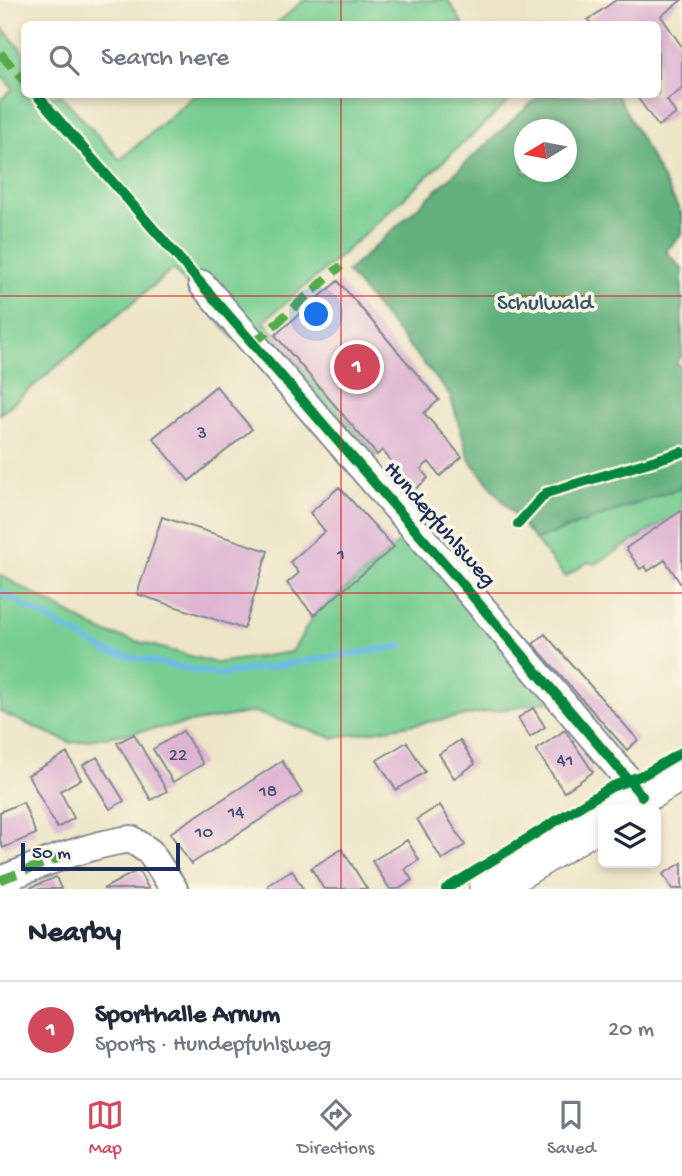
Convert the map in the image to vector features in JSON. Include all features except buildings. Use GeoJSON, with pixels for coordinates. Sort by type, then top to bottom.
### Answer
{"type":"FeatureCollection","features":[{"type":"Feature","properties":{"kind":"street","name":"Hundepfuhlsweg"},"geometry":{"type":"LineString","coordinates":[[202,284],[568,707],[630,803]]}},
{"type":"Feature","properties":{"kind":"street"},"geometry":{"type":"LineString","coordinates":[[630,803],[682,771]]}},
{"type":"Feature","properties":{"kind":"street"},"geometry":{"type":"LineString","coordinates":[[488,889],[598,822]]}},
{"type":"Feature","properties":{"kind":"street"},"geometry":{"type":"LineString","coordinates":[[0,880],[59,858],[131,839],[150,852],[174,889]]}},
{"type":"Feature","properties":{"kind":"green space"},"geometry":{"type":"Polygon","coordinates":[[[304,0],[448,0],[461,21],[280,21],[304,0]]]}},
{"type":"Feature","properties":{"kind":"green space"},"geometry":{"type":"Polygon","coordinates":[[[0,25],[21,50],[21,98],[64,98],[120,160],[192,98],[507,98],[509,101],[336,260],[264,321],[377,455],[371,459],[259,326],[238,343],[173,269],[0,414],[0,100],[13,89],[0,74],[0,25]]]}},
{"type":"Feature","properties":{"kind":"green space","name":"Schulwald"},"geometry":{"type":"Polygon","coordinates":[[[537,98],[619,98],[682,215],[682,234],[666,251],[682,269],[682,356],[676,362],[682,368],[682,487],[535,540],[470,461],[450,395],[347,272],[537,98]]]}},
{"type":"Feature","properties":{"kind":"green space"},"geometry":{"type":"Polygon","coordinates":[[[682,487],[682,511],[596,564],[588,562],[565,577],[535,540],[682,487]]]}},
{"type":"Feature","properties":{"kind":"green space"},"geometry":{"type":"Polygon","coordinates":[[[406,537],[551,701],[333,738],[254,712],[71,743],[0,712],[0,575],[103,632],[216,663],[292,652],[314,615],[406,537]]]}},
{"type":"Feature","properties":{"kind":"waterway"},"geometry":{"type":"LineString","coordinates":[[0,592],[108,652],[217,675],[402,646]]}},
{"type":"Feature","properties":{"kind":"marked path"},"geometry":{"type":"LineString","coordinates":[[0,53],[21,78]]}},
{"type":"Feature","properties":{"kind":"marked path"},"geometry":{"type":"LineString","coordinates":[[253,344],[341,266]]}},
{"type":"Feature","properties":{"kind":"marked path"},"geometry":{"type":"LineString","coordinates":[[0,880],[59,858]]}},
{"type":"Feature","properties":{"kind":"cycle path"},"geometry":{"type":"LineString","coordinates":[[39,98],[458,579],[642,796]]}},
{"type":"Feature","properties":{"kind":"cycle path"},"geometry":{"type":"LineString","coordinates":[[518,524],[546,493],[682,452]]}},
{"type":"Feature","properties":{"kind":"cycle path"},"geometry":{"type":"LineString","coordinates":[[446,889],[611,787],[645,774],[682,752]]}},
{"type":"Feature","properties":{"kind":"place","name":"Sporthalle Arnum"},"geometry":{"type":"Point","coordinates":[357,367]}}]}
